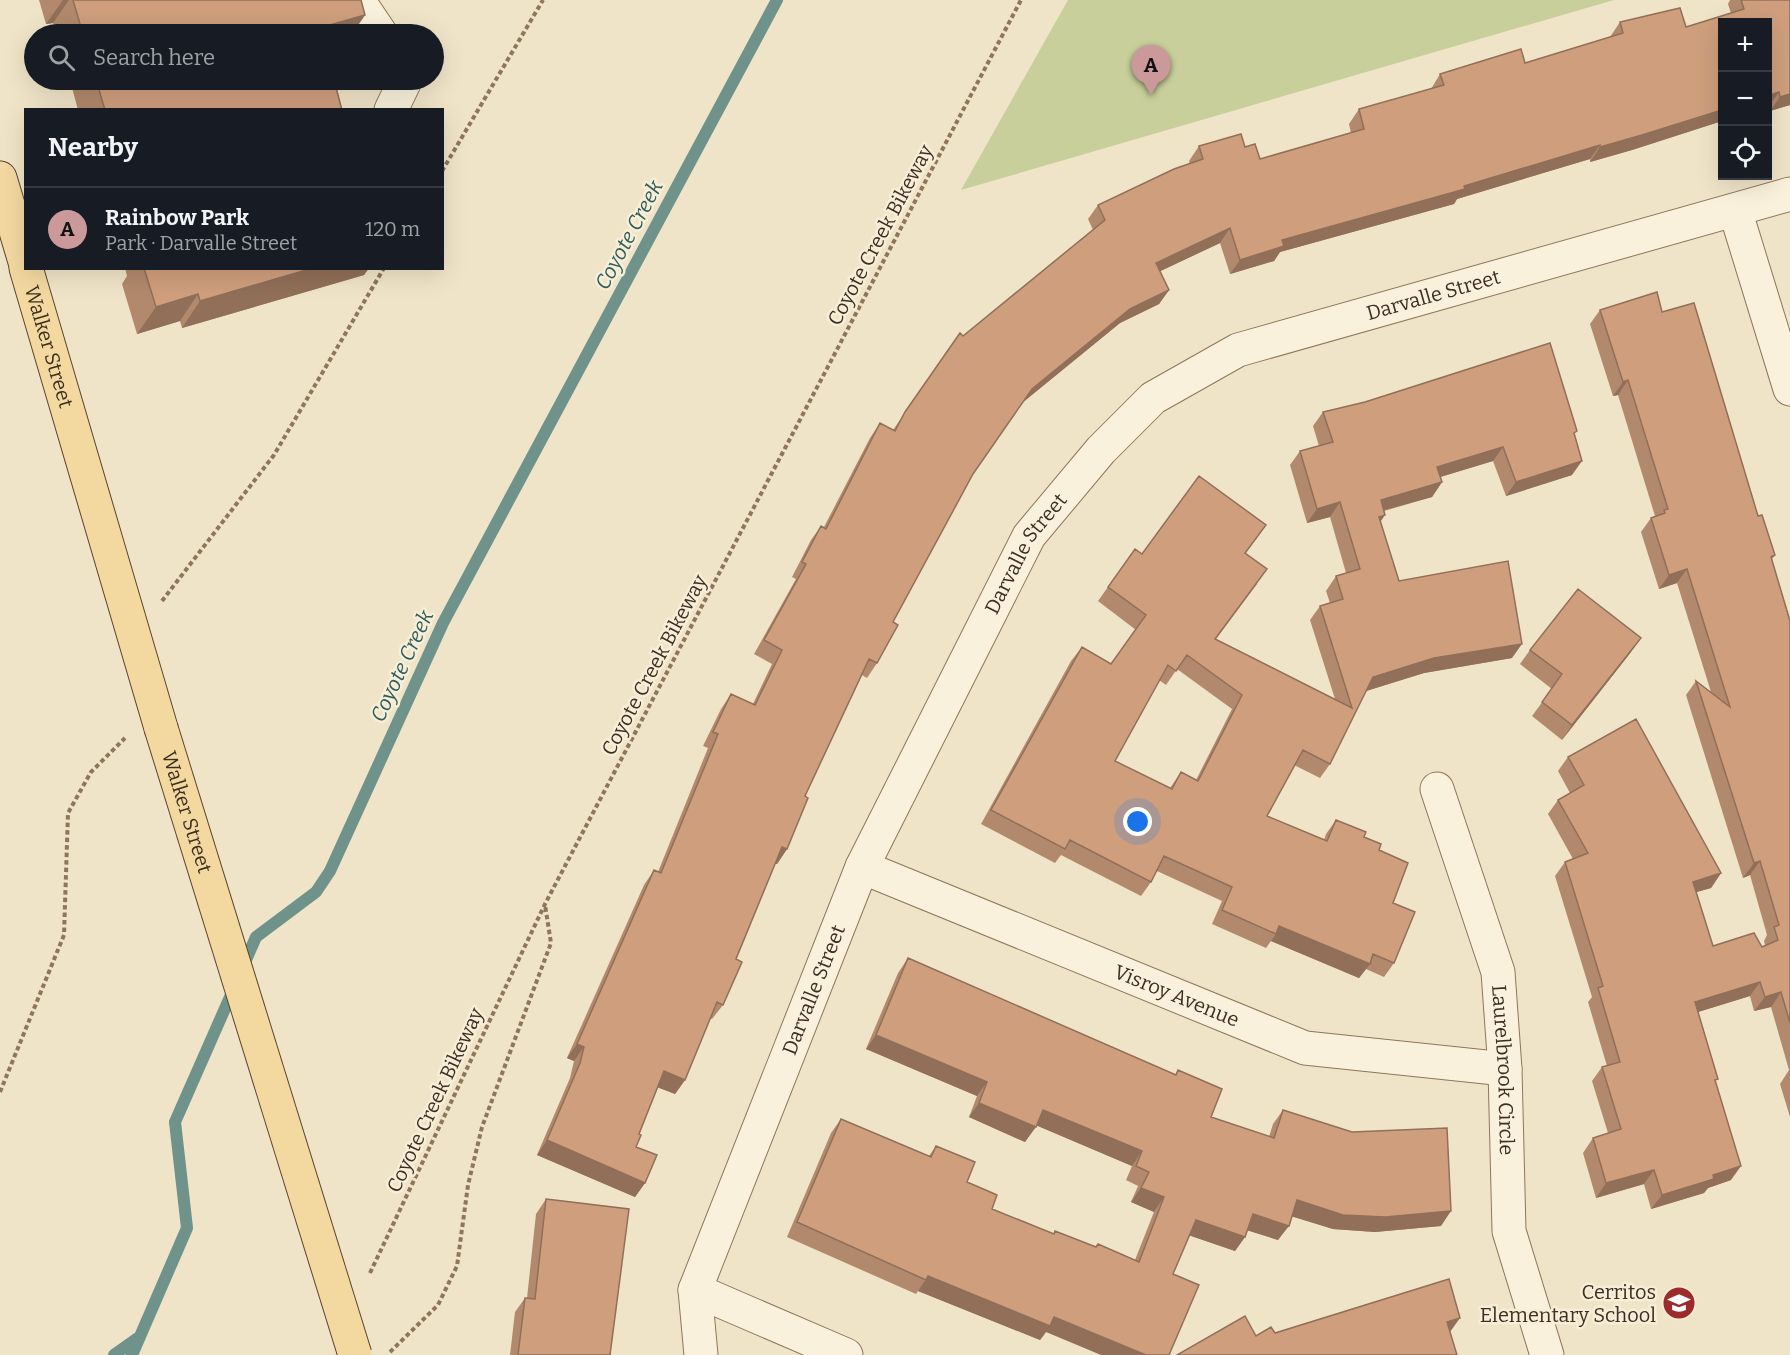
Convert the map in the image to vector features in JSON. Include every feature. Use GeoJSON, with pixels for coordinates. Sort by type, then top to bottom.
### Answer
{"type":"FeatureCollection","features":[{"type":"Feature","properties":{"kind":"main road","name":"Walker Street"},"geometry":{"type":"LineString","coordinates":[[0,178],[24,260]]}},
{"type":"Feature","properties":{"kind":"main road","name":"Walker Street"},"geometry":{"type":"LineString","coordinates":[[27,270],[161,728],[355,1355]]}},
{"type":"Feature","properties":{"kind":"street"},"geometry":{"type":"LineString","coordinates":[[358,0],[374,24]]}},
{"type":"Feature","properties":{"kind":"street"},"geometry":{"type":"LineString","coordinates":[[392,108],[401,90]]}},
{"type":"Feature","properties":{"kind":"street","name":"Darvalle Street"},"geometry":{"type":"LineString","coordinates":[[701,1355],[695,1290],[862,867],[1029,536],[1101,450],[1153,398],[1238,350],[1790,194]]}},
{"type":"Feature","properties":{"kind":"street"},"geometry":{"type":"LineString","coordinates":[[1735,210],[1790,389]]}},
{"type":"Feature","properties":{"kind":"street","name":"Laurelbrook Circle"},"geometry":{"type":"LineString","coordinates":[[1437,789],[1498,972],[1505,1069],[1509,1231],[1546,1355]]}},
{"type":"Feature","properties":{"kind":"street","name":"Visroy Avenue"},"geometry":{"type":"LineString","coordinates":[[862,867],[1305,1048],[1505,1069]]}},
{"type":"Feature","properties":{"kind":"street"},"geometry":{"type":"LineString","coordinates":[[695,1290],[846,1355]]}},
{"type":"Feature","properties":{"kind":"path"},"geometry":{"type":"LineString","coordinates":[[444,168],[543,0]]}},
{"type":"Feature","properties":{"kind":"path","name":"Coyote Creek Bikeway"},"geometry":{"type":"LineString","coordinates":[[365,1284],[545,904],[1021,0]]}},
{"type":"Feature","properties":{"kind":"path"},"geometry":{"type":"LineString","coordinates":[[388,1355],[438,1305],[457,1266],[468,1185],[482,1127],[551,943],[545,904]]}},
{"type":"Feature","properties":{"kind":"green space"},"geometry":{"type":"Polygon","coordinates":[[[1068,0],[1614,0],[961,190],[1068,0]]]}},
{"type":"Feature","properties":{"kind":"building"},"geometry":{"type":"Polygon","coordinates":[[[73,0],[361,0],[365,15],[333,24],[80,24],[73,0]]]}},
{"type":"Feature","properties":{"kind":"building"},"geometry":{"type":"Polygon","coordinates":[[[1741,0],[1790,0],[1790,94],[1780,97],[1779,92],[1772,94],[1772,18],[1718,18],[1718,111],[1464,186],[1465,189],[1282,240],[1284,246],[1240,260],[1230,228],[1156,263],[1169,290],[1130,309],[1032,389],[973,474],[893,622],[898,625],[877,663],[869,659],[805,796],[808,798],[787,849],[782,847],[736,959],[742,962],[723,1005],[717,1002],[685,1080],[664,1071],[636,1147],[657,1155],[645,1183],[547,1140],[580,1063],[584,1047],[577,1044],[654,870],[661,873],[718,734],[713,732],[731,694],[755,705],[782,650],[764,640],[806,564],[802,562],[821,526],[826,529],[880,423],[895,431],[905,412],[960,333],[963,336],[1105,220],[1098,205],[1174,169],[1203,159],[1199,146],[1241,134],[1245,147],[1255,144],[1260,159],[1364,129],[1359,109],[1444,85],[1440,74],[1521,49],[1525,63],[1623,33],[1620,22],[1680,8],[1686,27],[1744,9],[1741,0]]]}},
{"type":"Feature","properties":{"kind":"building"},"geometry":{"type":"Polygon","coordinates":[[[99,90],[337,90],[341,108],[104,108],[99,90]]]}},
{"type":"Feature","properties":{"kind":"building"},"geometry":{"type":"Polygon","coordinates":[[[145,270],[306,270],[200,301],[198,294],[156,307],[145,270]]]}},
{"type":"Feature","properties":{"kind":"building"},"geometry":{"type":"Polygon","coordinates":[[[1657,292],[1662,312],[1694,303],[1758,516],[1762,515],[1775,555],[1771,557],[1790,621],[1790,1023],[1781,992],[1765,997],[1760,982],[1695,1002],[1718,1079],[1715,1080],[1741,1166],[1713,1175],[1714,1179],[1662,1195],[1654,1170],[1606,1183],[1593,1138],[1621,1129],[1602,1067],[1620,1062],[1598,988],[1603,986],[1565,862],[1588,853],[1558,800],[1584,785],[1568,757],[1636,719],[1721,873],[1693,882],[1713,946],[1754,933],[1762,947],[1778,940],[1774,927],[1779,925],[1760,861],[1754,863],[1696,681],[1730,707],[1687,569],[1669,575],[1651,518],[1665,513],[1664,510],[1668,509],[1628,380],[1623,382],[1600,310],[1657,292]]]}},
{"type":"Feature","properties":{"kind":"building"},"geometry":{"type":"Polygon","coordinates":[[[1550,343],[1577,431],[1574,433],[1582,461],[1516,482],[1503,447],[1437,467],[1442,482],[1381,500],[1385,515],[1379,517],[1399,581],[1508,561],[1522,644],[1434,658],[1373,677],[1330,764],[1303,750],[1267,816],[1327,841],[1336,820],[1366,832],[1364,837],[1381,844],[1379,850],[1408,863],[1393,903],[1415,912],[1394,963],[1373,954],[1370,964],[1279,926],[1276,934],[1222,910],[1232,887],[1164,856],[1151,882],[1070,840],[1065,849],[991,810],[1082,647],[1111,664],[1146,615],[1108,587],[1135,549],[1142,554],[1199,476],[1266,525],[1245,553],[1267,569],[1215,639],[1352,708],[1320,606],[1343,599],[1336,576],[1360,569],[1340,502],[1317,509],[1300,451],[1333,442],[1323,412],[1365,402],[1550,343]],[[1187,655],[1176,671],[1168,665],[1115,761],[1172,789],[1181,772],[1198,781],[1242,695],[1187,655]]]}},
{"type":"Feature","properties":{"kind":"building"},"geometry":{"type":"Polygon","coordinates":[[[1578,589],[1641,638],[1572,725],[1542,702],[1562,674],[1530,650],[1578,589]]]}},
{"type":"Feature","properties":{"kind":"building"},"geometry":{"type":"Polygon","coordinates":[[[908,958],[1176,1075],[1178,1070],[1222,1089],[1211,1117],[1274,1138],[1283,1110],[1352,1132],[1447,1128],[1451,1211],[1385,1217],[1343,1215],[1297,1200],[1289,1226],[1253,1214],[1245,1237],[1196,1220],[1173,1274],[1199,1285],[1169,1355],[1146,1355],[1054,1317],[1050,1326],[928,1276],[926,1280],[797,1222],[841,1119],[931,1157],[936,1146],[975,1162],[967,1182],[997,1195],[992,1209],[1054,1234],[1055,1231],[1096,1247],[1098,1244],[1139,1262],[1164,1197],[1141,1188],[1149,1172],[1136,1166],[1142,1151],[1043,1110],[1036,1127],[979,1103],[987,1082],[876,1035],[908,958]]]}},
{"type":"Feature","properties":{"kind":"building"},"geometry":{"type":"Polygon","coordinates":[[[546,1199],[629,1209],[610,1355],[518,1355],[525,1298],[535,1299],[546,1199]]]}},
{"type":"Feature","properties":{"kind":"building"},"geometry":{"type":"Polygon","coordinates":[[[1449,1279],[1460,1318],[1447,1322],[1457,1355],[1177,1355],[1245,1316],[1256,1336],[1271,1327],[1275,1333],[1449,1279]]]}},
{"type":"Feature","properties":{"kind":"waterway","name":"Coyote Creek"},"geometry":{"type":"LineString","coordinates":[[242,969],[256,937],[316,892],[330,871],[443,623],[777,0]]}},
{"type":"Feature","properties":{"kind":"waterway","name":"Coyote Creek"},"geometry":{"type":"LineString","coordinates":[[132,1355],[187,1228],[175,1122],[234,988]]}},
{"type":"Feature","properties":{"kind":"waterway"},"geometry":{"type":"LineString","coordinates":[[114,1355],[138,1338]]}},
{"type":"Feature","properties":{"kind":"place","name":"Rainbow Park"},"geometry":{"type":"Point","coordinates":[1151,95]}},
{"type":"Feature","properties":{"kind":"place","name":"Cerritos Elementary School"},"geometry":{"type":"Point","coordinates":[1679,1303]}}]}
